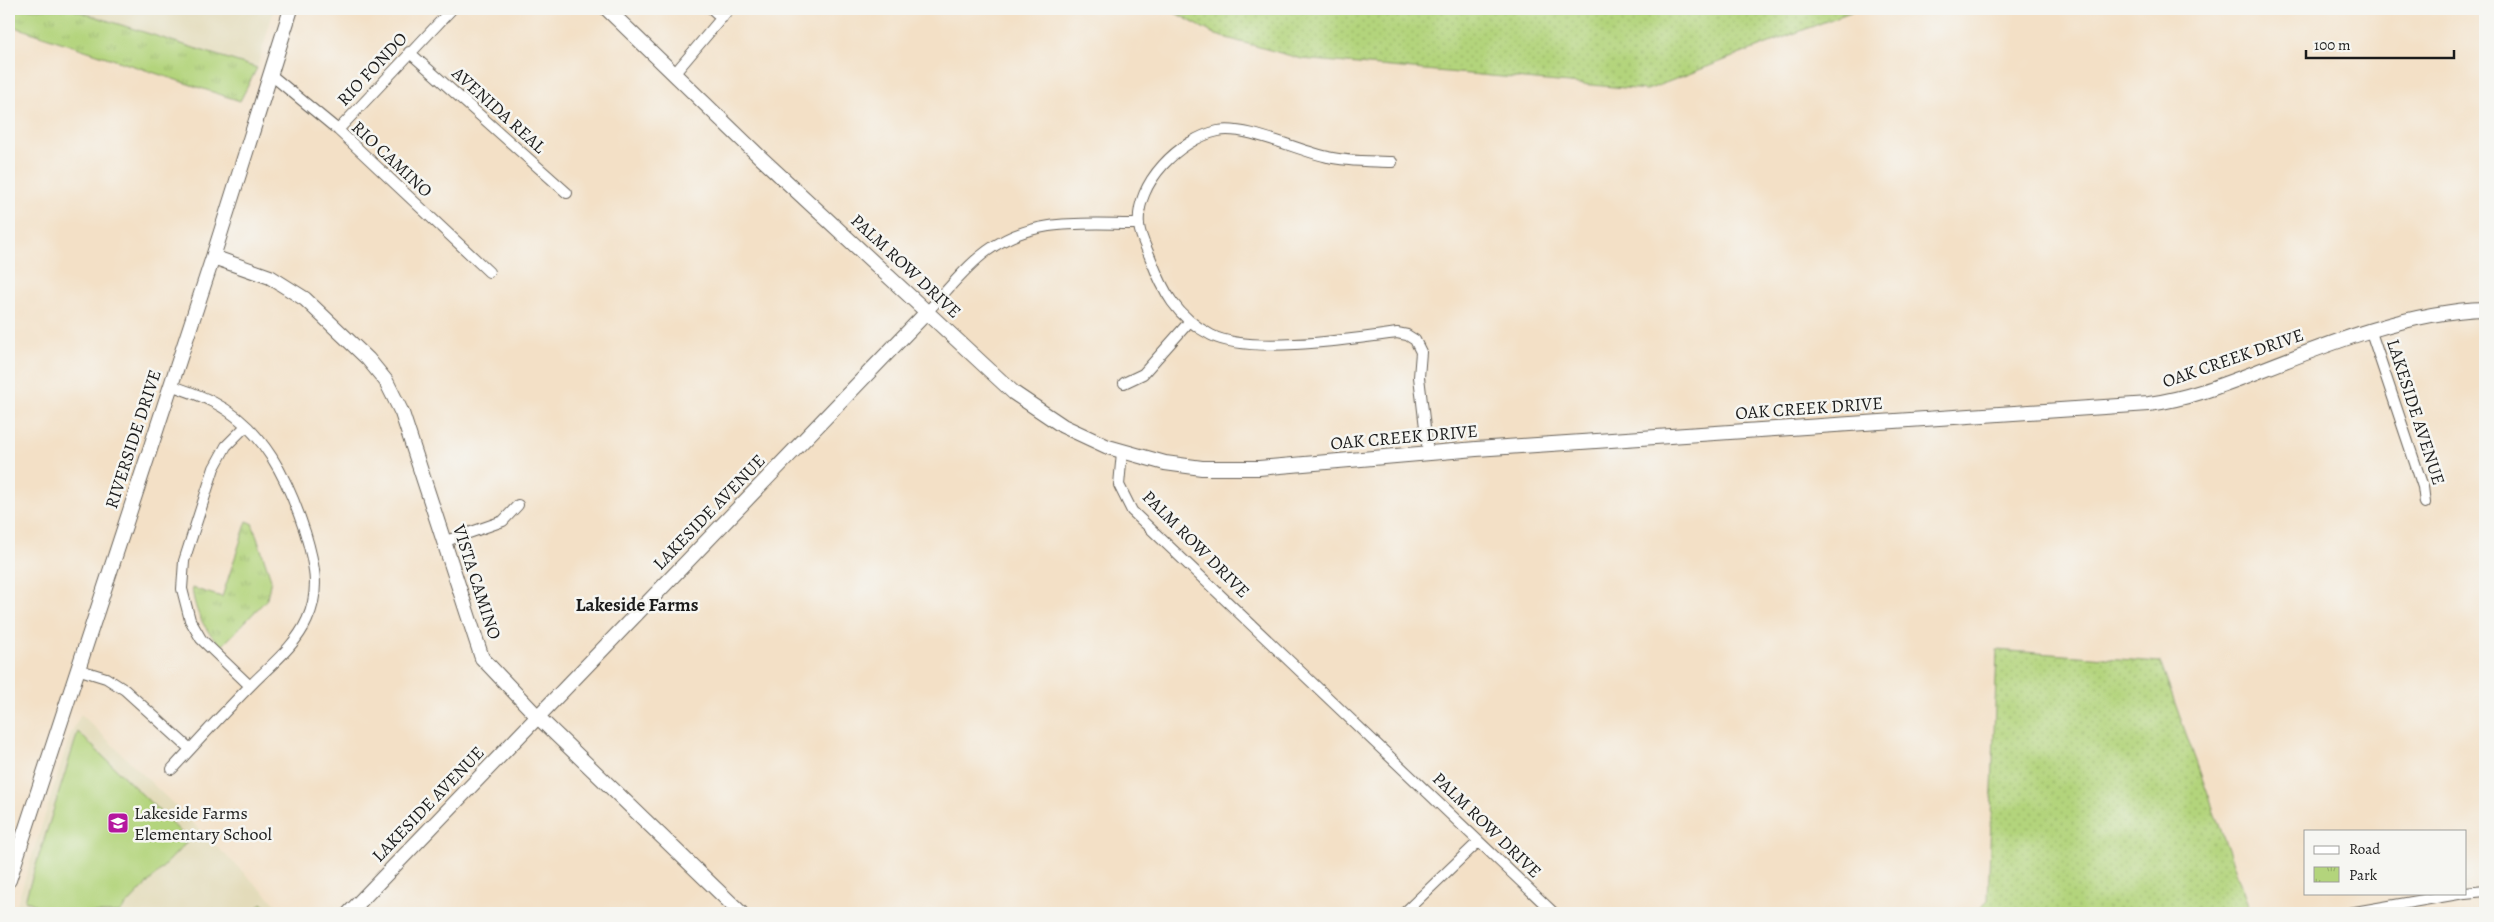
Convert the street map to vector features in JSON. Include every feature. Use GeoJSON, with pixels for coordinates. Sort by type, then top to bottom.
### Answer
{"type":"FeatureCollection","features":[{"type":"Feature","properties":{"kind":"street","name":"RIVERSIDE DRIVE"},"geometry":{"type":"LineString","coordinates":[[9,880],[213,257],[291,9]]}},
{"type":"Feature","properties":{"kind":"street","name":"RIO FONDO"},"geometry":{"type":"LineString","coordinates":[[338,130],[409,52],[452,9]]}},
{"type":"Feature","properties":{"kind":"street","name":"PALM ROW DRIVE"},"geometry":{"type":"LineString","coordinates":[[607,9],[760,157],[1003,384],[1032,407],[1075,432],[1122,452],[1119,485],[1132,511],[1554,913]]}},
{"type":"Feature","properties":{"kind":"street"},"geometry":{"type":"LineString","coordinates":[[712,9],[722,18]]}},
{"type":"Feature","properties":{"kind":"street"},"geometry":{"type":"LineString","coordinates":[[675,74],[729,9]]}},
{"type":"Feature","properties":{"kind":"street","name":"AVENIDA REAL"},"geometry":{"type":"LineString","coordinates":[[409,52],[567,193]]}},
{"type":"Feature","properties":{"kind":"street","name":"RIO CAMINO"},"geometry":{"type":"LineString","coordinates":[[270,74],[338,130],[489,272]]}},
{"type":"Feature","properties":{"kind":"street"},"geometry":{"type":"LineString","coordinates":[[1392,162],[1330,158],[1250,133],[1220,130],[1199,137],[1181,148],[1165,162],[1151,179],[1143,203],[1139,224],[1159,282],[1172,303],[1211,336],[1261,346],[1397,333],[1411,337],[1418,344],[1421,352],[1419,377],[1428,453]]}},
{"type":"Feature","properties":{"kind":"street","name":"LAKESIDE AVENUE"},"geometry":{"type":"LineString","coordinates":[[349,913],[985,252],[1009,236],[1039,226],[1062,224],[1139,224]]}},
{"type":"Feature","properties":{"kind":"street","name":"VISTA CAMINO"},"geometry":{"type":"LineString","coordinates":[[213,257],[270,277],[293,290],[368,359],[386,381],[402,413],[482,658],[538,717],[741,913]]}},
{"type":"Feature","properties":{"kind":"street","name":"OAK CREEK DRIVE"},"geometry":{"type":"LineString","coordinates":[[1122,452],[1165,463],[1202,468],[1259,468],[1428,453],[2149,404],[2188,397],[2371,332],[2416,319],[2485,308]]}},
{"type":"Feature","properties":{"kind":"street"},"geometry":{"type":"LineString","coordinates":[[1124,383],[1144,374],[1190,320]]}},
{"type":"Feature","properties":{"kind":"street","name":"LAKESIDE AVENUE"},"geometry":{"type":"LineString","coordinates":[[2371,332],[2423,487],[2425,503]]}},
{"type":"Feature","properties":{"kind":"street"},"geometry":{"type":"LineString","coordinates":[[170,385],[214,402],[246,426],[273,458],[288,485],[314,560],[316,576],[312,609],[302,630],[172,769]]}},
{"type":"Feature","properties":{"kind":"street"},"geometry":{"type":"LineString","coordinates":[[246,426],[226,446],[214,468],[184,561],[182,589],[190,620],[201,639],[250,686]]}},
{"type":"Feature","properties":{"kind":"street"},"geometry":{"type":"LineString","coordinates":[[443,542],[503,521],[518,505]]}},
{"type":"Feature","properties":{"kind":"street"},"geometry":{"type":"LineString","coordinates":[[77,669],[106,678],[125,690],[190,750]]}},
{"type":"Feature","properties":{"kind":"street"},"geometry":{"type":"LineString","coordinates":[[1404,913],[1478,842]]}},
{"type":"Feature","properties":{"kind":"street"},"geometry":{"type":"LineString","coordinates":[[2466,893],[2485,891]]}},
{"type":"Feature","properties":{"kind":"street"},"geometry":{"type":"LineString","coordinates":[[2349,913],[2459,894]]}},
{"type":"Feature","properties":{"kind":"shaded area"},"geometry":{"type":"Polygon","coordinates":[[[71,9],[274,9],[257,68],[71,9]]]}},
{"type":"Feature","properties":{"kind":"shaded area","name":"Lakeside Farms Elementary School"},"geometry":{"type":"Polygon","coordinates":[[[81,714],[285,913],[14,913],[71,733],[81,714]]]}},
{"type":"Feature","properties":{"kind":"green space"},"geometry":{"type":"Polygon","coordinates":[[[9,9],[71,9],[257,68],[240,101],[9,25],[9,9]]]}},
{"type":"Feature","properties":{"kind":"green space"},"geometry":{"type":"Polygon","coordinates":[[[1168,9],[1858,9],[1647,90],[1302,59],[1216,35],[1168,9]]]}},
{"type":"Feature","properties":{"kind":"green space"},"geometry":{"type":"Polygon","coordinates":[[[247,521],[252,523],[271,579],[267,599],[222,646],[210,634],[201,620],[195,605],[192,588],[222,597],[247,521]]]}},
{"type":"Feature","properties":{"kind":"green space"},"geometry":{"type":"Polygon","coordinates":[[[1997,650],[2160,662],[2251,913],[1975,913],[1988,901],[1997,650]]]}},
{"type":"Feature","properties":{"kind":"green space","name":"Lakeside Farms Elementary School"},"geometry":{"type":"Polygon","coordinates":[[[78,732],[189,840],[119,913],[53,913],[25,900],[78,732]]]}},
{"type":"Feature","properties":{"kind":"green space"},"geometry":{"type":"Polygon","coordinates":[[[262,903],[272,913],[252,913],[262,903]]]}},
{"type":"Feature","properties":{"kind":"place","name":"Lakeside Farms Elementary School"},"geometry":{"type":"Point","coordinates":[118,823]}},
{"type":"Feature","properties":{"kind":"district","name":"Lakeside Farms"},"geometry":{"type":"Point","coordinates":[637,604]}}]}
